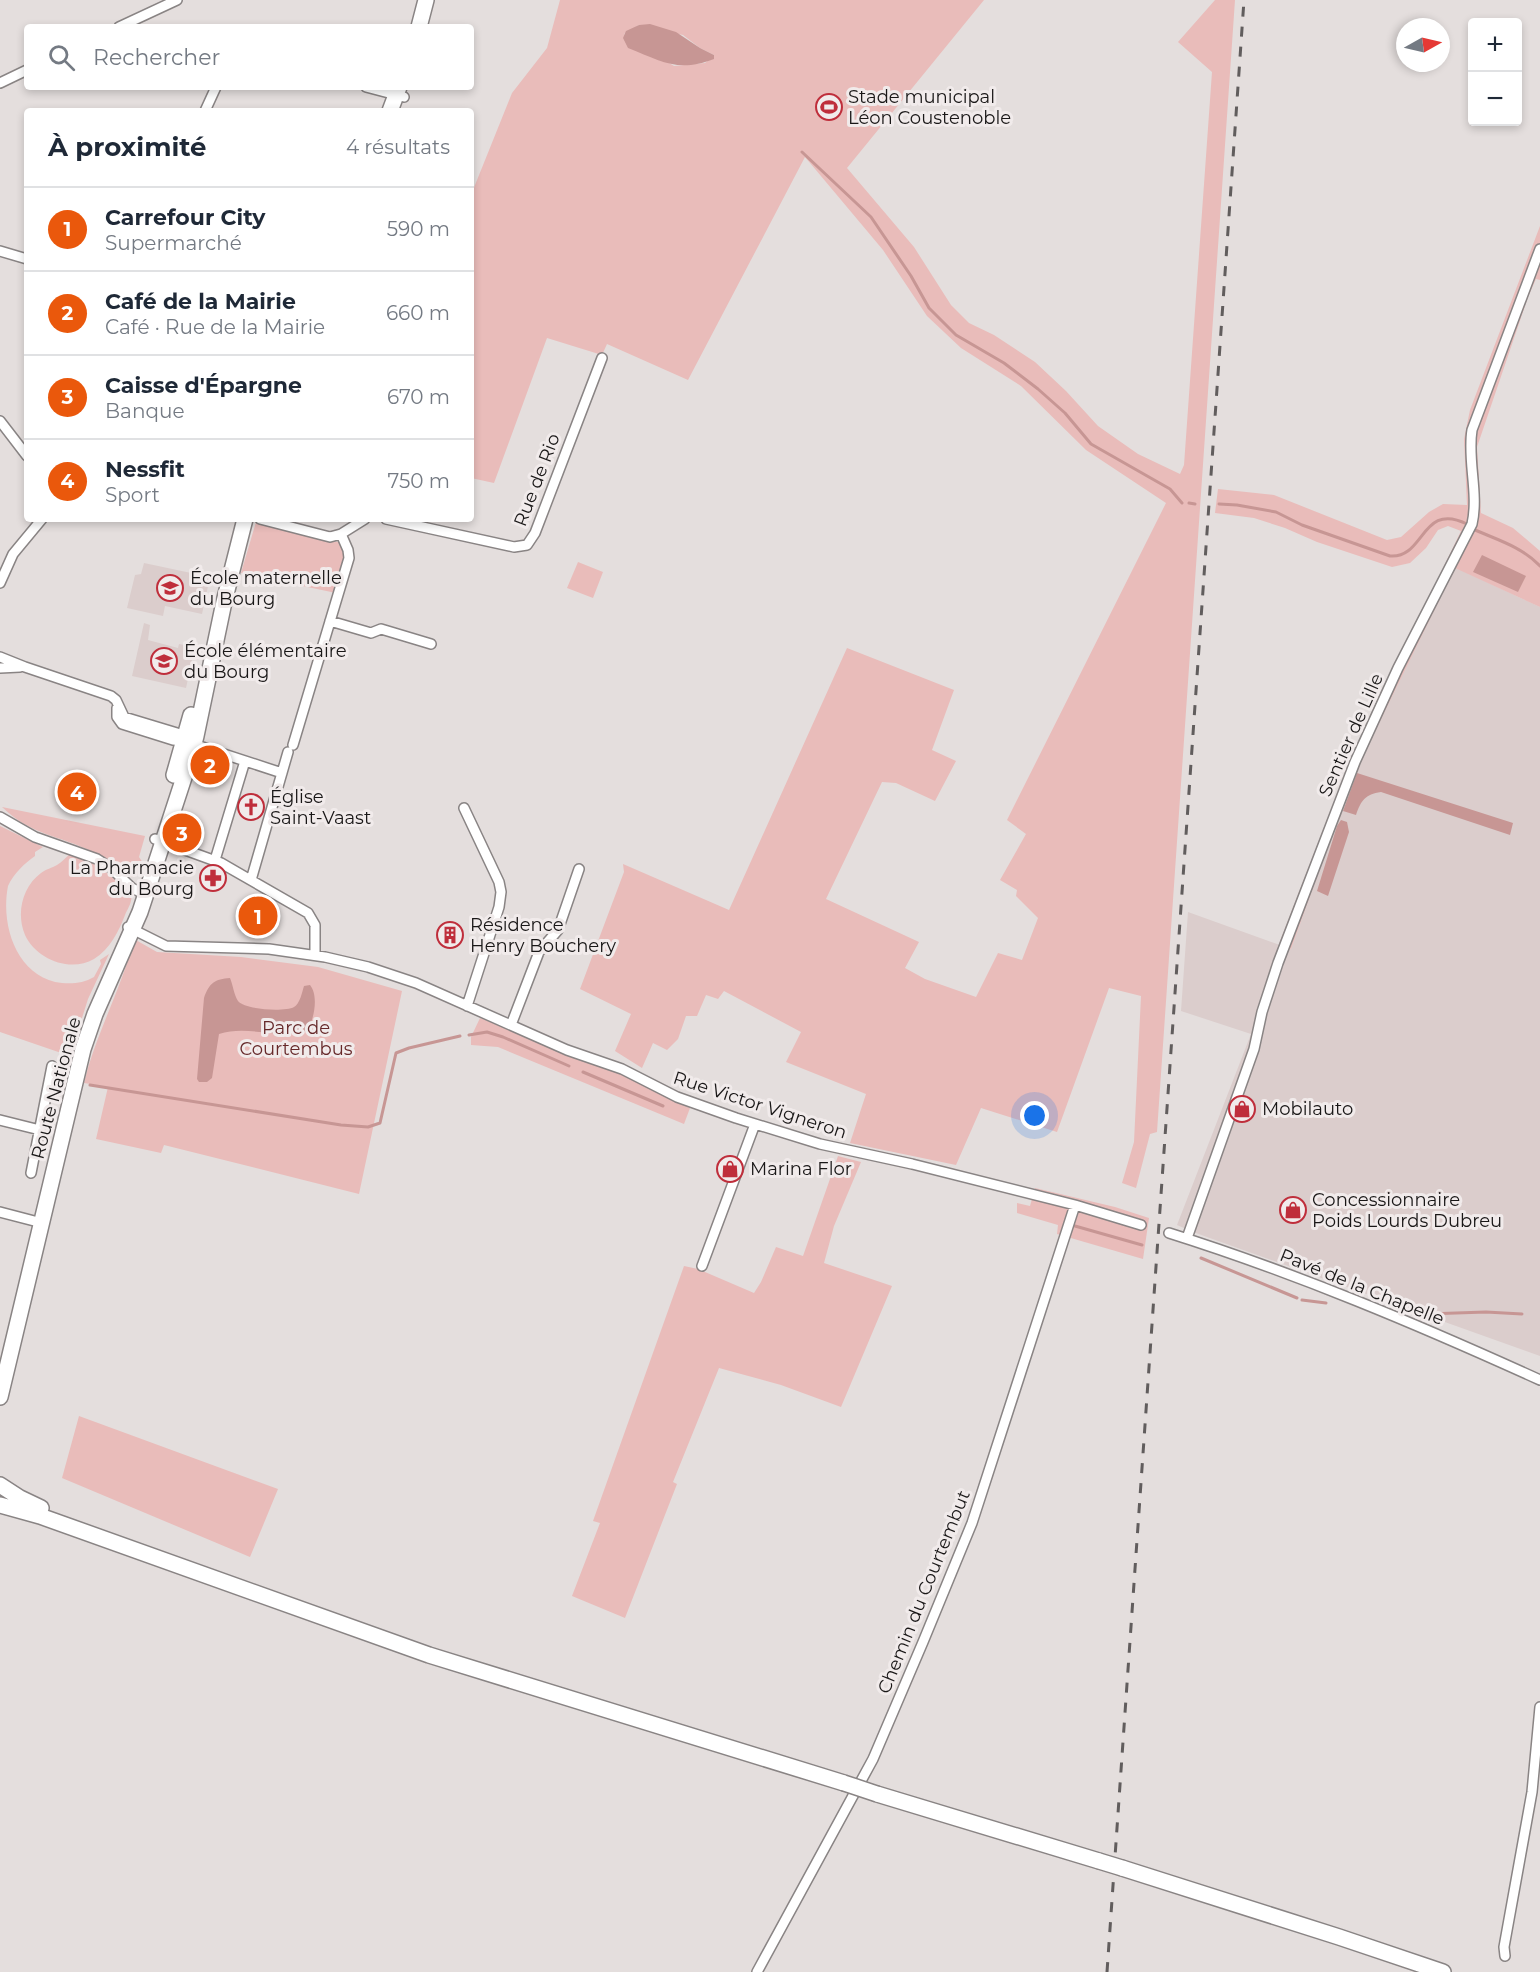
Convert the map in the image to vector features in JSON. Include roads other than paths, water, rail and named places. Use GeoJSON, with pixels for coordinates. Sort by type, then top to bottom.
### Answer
{"type":"FeatureCollection","features":[{"type":"Feature","properties":{"kind":"main road"},"geometry":{"type":"LineString","coordinates":[[420,24],[426,0]]}},
{"type":"Feature","properties":{"kind":"main road"},"geometry":{"type":"LineString","coordinates":[[429,24],[434,0]]}},
{"type":"Feature","properties":{"kind":"main road"},"geometry":{"type":"LineString","coordinates":[[392,108],[401,95]]}},
{"type":"Feature","properties":{"kind":"main road","name":"Route Nationale"},"geometry":{"type":"LineString","coordinates":[[189,742],[235,522]]}},
{"type":"Feature","properties":{"kind":"main road","name":"Route Nationale"},"geometry":{"type":"LineString","coordinates":[[0,1364],[87,1035],[142,893],[189,742],[244,522]]}},
{"type":"Feature","properties":{"kind":"main road","name":"Route Nationale"},"geometry":{"type":"LineString","coordinates":[[0,1397],[38,1222]]}},
{"type":"Feature","properties":{"kind":"main road"},"geometry":{"type":"LineString","coordinates":[[0,1485],[31,1504],[134,1543],[194,1570]]}},
{"type":"Feature","properties":{"kind":"main road"},"geometry":{"type":"LineString","coordinates":[[0,1505],[32,1513],[419,1652],[1122,1868],[1443,1972]]}},
{"type":"Feature","properties":{"kind":"street"},"geometry":{"type":"LineString","coordinates":[[125,24],[177,0]]}},
{"type":"Feature","properties":{"kind":"street"},"geometry":{"type":"LineString","coordinates":[[0,83],[24,71]]}},
{"type":"Feature","properties":{"kind":"street"},"geometry":{"type":"LineString","coordinates":[[206,108],[215,90]]}},
{"type":"Feature","properties":{"kind":"street"},"geometry":{"type":"LineString","coordinates":[[379,90],[401,95]]}},
{"type":"Feature","properties":{"kind":"street","name":"Sentier de Lille"},"geometry":{"type":"LineString","coordinates":[[1187,1238],[1254,1048],[1262,1012],[1278,963],[1355,762],[1398,668],[1470,529],[1473,509],[1472,429],[1540,249]]}},
{"type":"Feature","properties":{"kind":"street"},"geometry":{"type":"LineString","coordinates":[[0,251],[24,258]]}},
{"type":"Feature","properties":{"kind":"street","name":"Rue de Rio"},"geometry":{"type":"LineString","coordinates":[[400,522],[514,547],[527,545],[536,533],[602,358]]}},
{"type":"Feature","properties":{"kind":"street"},"geometry":{"type":"LineString","coordinates":[[0,421],[24,452]]}},
{"type":"Feature","properties":{"kind":"street"},"geometry":{"type":"LineString","coordinates":[[0,583],[13,554],[40,522]]}},
{"type":"Feature","properties":{"kind":"street"},"geometry":{"type":"LineString","coordinates":[[271,522],[326,537],[341,534],[360,522]]}},
{"type":"Feature","properties":{"kind":"street"},"geometry":{"type":"LineString","coordinates":[[251,880],[349,554],[341,534]]}},
{"type":"Feature","properties":{"kind":"street"},"geometry":{"type":"LineString","coordinates":[[330,621],[371,633],[381,629],[430,644]]}},
{"type":"Feature","properties":{"kind":"street"},"geometry":{"type":"LineString","coordinates":[[0,657],[114,698],[117,703],[117,717],[122,724],[173,740],[189,742],[282,773]]}},
{"type":"Feature","properties":{"kind":"street"},"geometry":{"type":"LineString","coordinates":[[0,668],[25,667]]}},
{"type":"Feature","properties":{"kind":"street"},"geometry":{"type":"LineString","coordinates":[[214,860],[244,761]]}},
{"type":"Feature","properties":{"kind":"street"},"geometry":{"type":"LineString","coordinates":[[464,808],[499,882],[501,892],[499,907],[466,1006]]}},
{"type":"Feature","properties":{"kind":"street"},"geometry":{"type":"LineString","coordinates":[[0,817],[35,837],[97,859],[142,893]]}},
{"type":"Feature","properties":{"kind":"street"},"geometry":{"type":"LineString","coordinates":[[159,840],[214,860],[311,916],[316,931],[315,955]]}},
{"type":"Feature","properties":{"kind":"street"},"geometry":{"type":"LineString","coordinates":[[511,1025],[539,952],[558,930],[579,869]]}},
{"type":"Feature","properties":{"kind":"street","name":"Rue Victor Vigneron"},"geometry":{"type":"LineString","coordinates":[[129,928],[166,946],[250,947],[315,955],[352,963],[391,975],[567,1050],[622,1069],[677,1097],[755,1124],[827,1146],[912,1164],[1075,1205],[1141,1225]]}},
{"type":"Feature","properties":{"kind":"street"},"geometry":{"type":"LineString","coordinates":[[31,1173],[52,1066]]}},
{"type":"Feature","properties":{"kind":"street"},"geometry":{"type":"LineString","coordinates":[[0,1120],[40,1130]]}},
{"type":"Feature","properties":{"kind":"street"},"geometry":{"type":"LineString","coordinates":[[702,1266],[755,1124]]}},
{"type":"Feature","properties":{"kind":"street","name":"Chemin du Courtembut"},"geometry":{"type":"LineString","coordinates":[[757,1972],[876,1752],[924,1642],[976,1509],[1075,1205]]}},
{"type":"Feature","properties":{"kind":"street"},"geometry":{"type":"LineString","coordinates":[[0,1212],[38,1222]]}},
{"type":"Feature","properties":{"kind":"street","name":"Pavé de la Chapelle"},"geometry":{"type":"LineString","coordinates":[[1169,1233],[1314,1284],[1451,1340],[1540,1380]]}},
{"type":"Feature","properties":{"kind":"street"},"geometry":{"type":"LineString","coordinates":[[1505,1956],[1504,1947],[1532,1792],[1540,1707]]}},
{"type":"Feature","properties":{"kind":"waterway"},"geometry":{"type":"LineString","coordinates":[[802,152],[871,217],[911,276],[929,308],[956,335],[1004,363],[1038,389],[1065,413],[1091,444],[1170,489],[1182,503]]}},
{"type":"Feature","properties":{"kind":"waterway"},"geometry":{"type":"LineString","coordinates":[[1189,503],[1195,504]]}},
{"type":"Feature","properties":{"kind":"waterway"},"geometry":{"type":"LineString","coordinates":[[1219,504],[1276,512],[1302,525],[1390,556],[1401,555],[1410,549],[1432,525],[1440,520],[1452,519],[1467,524]]}},
{"type":"Feature","properties":{"kind":"waterway"},"geometry":{"type":"LineString","coordinates":[[1475,530],[1518,549],[1540,566]]}},
{"type":"Feature","properties":{"kind":"waterway"},"geometry":{"type":"LineString","coordinates":[[469,1035],[487,1032],[569,1066]]}},
{"type":"Feature","properties":{"kind":"waterway"},"geometry":{"type":"LineString","coordinates":[[90,1085],[341,1125],[368,1127],[380,1123],[396,1053],[460,1036]]}},
{"type":"Feature","properties":{"kind":"waterway"},"geometry":{"type":"LineString","coordinates":[[583,1072],[663,1106]]}},
{"type":"Feature","properties":{"kind":"waterway"},"geometry":{"type":"LineString","coordinates":[[1075,1226],[1142,1245]]}},
{"type":"Feature","properties":{"kind":"waterway"},"geometry":{"type":"LineString","coordinates":[[1201,1258],[1297,1298]]}},
{"type":"Feature","properties":{"kind":"waterway"},"geometry":{"type":"LineString","coordinates":[[1302,1300],[1326,1303]]}},
{"type":"Feature","properties":{"kind":"waterway"},"geometry":{"type":"LineString","coordinates":[[1426,1314],[1486,1312],[1522,1314]]}},
{"type":"Feature","properties":{"kind":"railway"},"geometry":{"type":"LineString","coordinates":[[1107,1972],[1244,0]]}},
{"type":"Feature","properties":{"kind":"place","name":"Stade municipal Léon Coustenoble"},"geometry":{"type":"Point","coordinates":[829,107]}},
{"type":"Feature","properties":{"kind":"place","name":"École maternelle du Bourg"},"geometry":{"type":"Point","coordinates":[170,588]}},
{"type":"Feature","properties":{"kind":"place","name":"École élémentaire du Bourg"},"geometry":{"type":"Point","coordinates":[164,661]}},
{"type":"Feature","properties":{"kind":"place","name":"Café de la Mairie"},"geometry":{"type":"Point","coordinates":[210,765]}},
{"type":"Feature","properties":{"kind":"place","name":"Nessfit"},"geometry":{"type":"Point","coordinates":[77,792]}},
{"type":"Feature","properties":{"kind":"place","name":"Église Saint-Vaast"},"geometry":{"type":"Point","coordinates":[251,807]}},
{"type":"Feature","properties":{"kind":"place","name":"Caisse d'Épargne"},"geometry":{"type":"Point","coordinates":[182,833]}},
{"type":"Feature","properties":{"kind":"place","name":"La Pharmacie du Bourg"},"geometry":{"type":"Point","coordinates":[213,878]}},
{"type":"Feature","properties":{"kind":"place","name":"Carrefour City"},"geometry":{"type":"Point","coordinates":[258,916]}},
{"type":"Feature","properties":{"kind":"place","name":"Résidence Henry Bouchery"},"geometry":{"type":"Point","coordinates":[450,935]}},
{"type":"Feature","properties":{"kind":"place","name":"Mobilauto"},"geometry":{"type":"Point","coordinates":[1242,1109]}},
{"type":"Feature","properties":{"kind":"place","name":"Marina Flor"},"geometry":{"type":"Point","coordinates":[730,1169]}},
{"type":"Feature","properties":{"kind":"place","name":"Concessionnaire Poids Lourds Dubreu"},"geometry":{"type":"Point","coordinates":[1293,1210]}},
{"type":"Feature","properties":{"kind":"park label","name":"Parc de Courtembus"},"geometry":{"type":"Point","coordinates":[296,1038]}}]}
